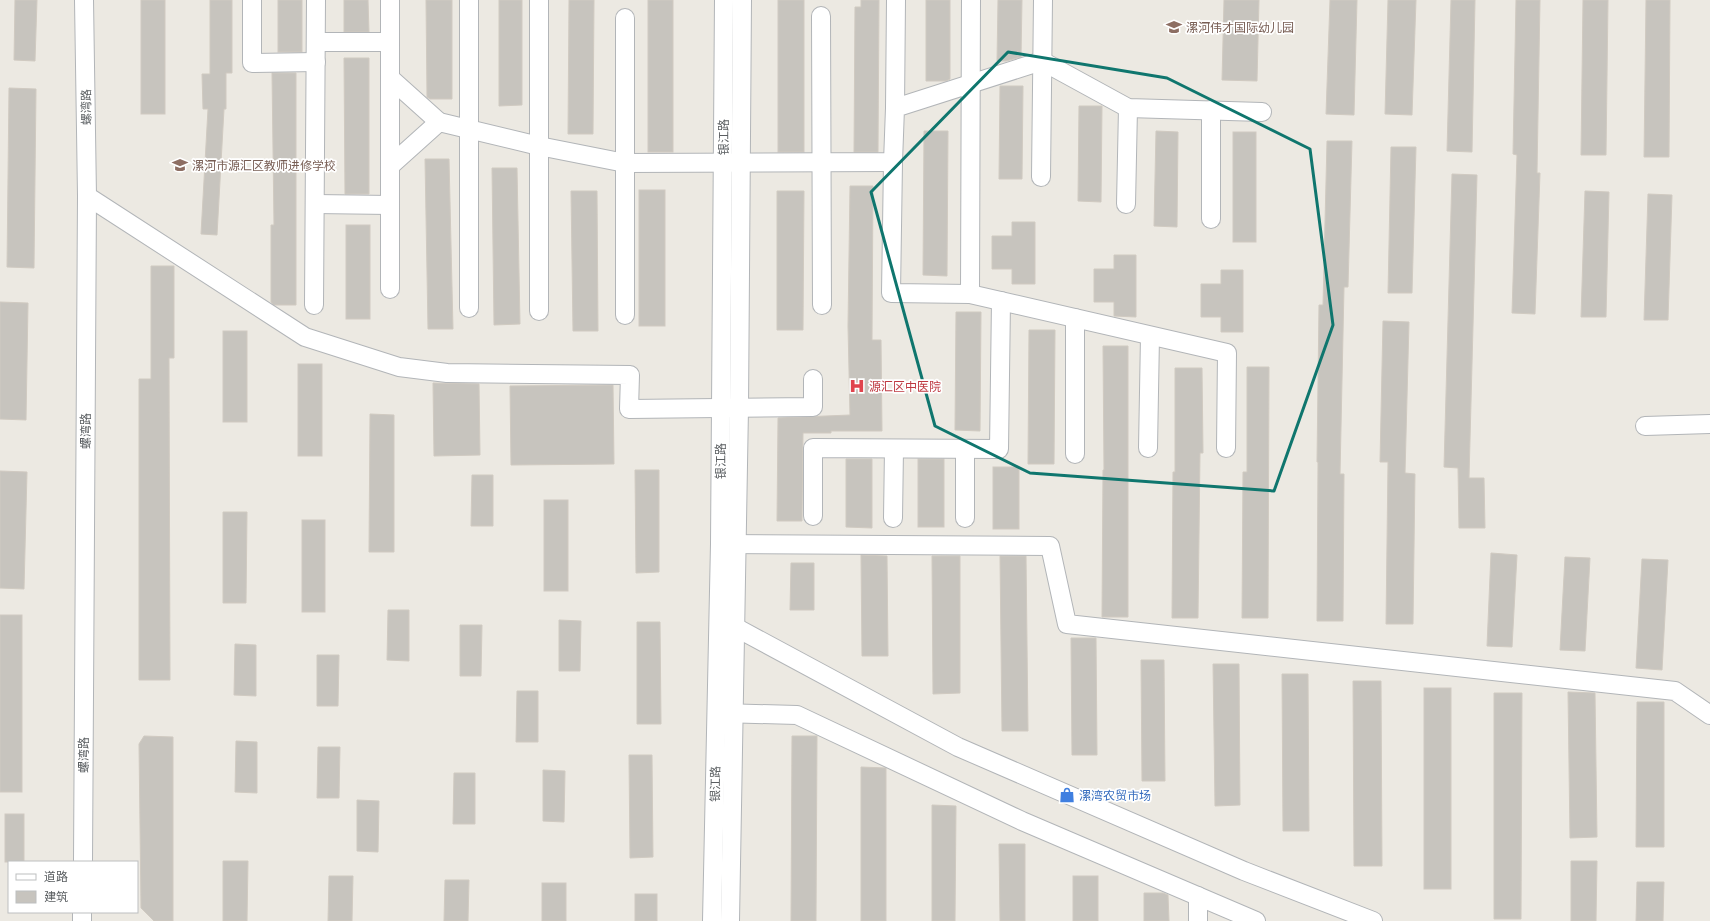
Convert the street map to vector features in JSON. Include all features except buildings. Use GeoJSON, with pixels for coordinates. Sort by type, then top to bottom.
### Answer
{"type":"FeatureCollection","features":[{"type":"Feature","properties":{"kind":"street","name":"螺湾路"},"geometry":{"type":"LineString","coordinates":[[83,861],[87,196],[84,0]]}},
{"type":"Feature","properties":{"kind":"street"},"geometry":{"type":"LineString","coordinates":[[252,0],[252,63],[316,62]]}},
{"type":"Feature","properties":{"kind":"street"},"geometry":{"type":"LineString","coordinates":[[314,305],[316,0]]}},
{"type":"Feature","properties":{"kind":"street"},"geometry":{"type":"LineString","coordinates":[[390,0],[390,289]]}},
{"type":"Feature","properties":{"kind":"street"},"geometry":{"type":"LineString","coordinates":[[469,0],[469,308]]}},
{"type":"Feature","properties":{"kind":"street"},"geometry":{"type":"LineString","coordinates":[[539,0],[540,311]]}},
{"type":"Feature","properties":{"kind":"street","name":"银江路"},"geometry":{"type":"LineString","coordinates":[[712,921],[725,713],[736,627],[728,543],[720,408],[724,0]]}},
{"type":"Feature","properties":{"kind":"street","name":"银江路"},"geometry":{"type":"LineString","coordinates":[[730,921],[725,713],[728,543],[739,408],[742,0]]}},
{"type":"Feature","properties":{"kind":"street"},"geometry":{"type":"LineString","coordinates":[[896,0],[891,294],[970,294],[1226,353],[1226,448]]}},
{"type":"Feature","properties":{"kind":"street"},"geometry":{"type":"LineString","coordinates":[[970,294],[971,0]]}},
{"type":"Feature","properties":{"kind":"street"},"geometry":{"type":"LineString","coordinates":[[1041,178],[1043,0]]}},
{"type":"Feature","properties":{"kind":"street"},"geometry":{"type":"LineString","coordinates":[[821,16],[822,305]]}},
{"type":"Feature","properties":{"kind":"street"},"geometry":{"type":"LineString","coordinates":[[625,18],[626,315]]}},
{"type":"Feature","properties":{"kind":"street"},"geometry":{"type":"LineString","coordinates":[[316,42],[390,42]]}},
{"type":"Feature","properties":{"kind":"street"},"geometry":{"type":"LineString","coordinates":[[895,108],[1042,61],[1128,108],[1262,112]]}},
{"type":"Feature","properties":{"kind":"street"},"geometry":{"type":"LineString","coordinates":[[390,78],[439,122],[539,146],[625,163],[741,164],[893,162]]}},
{"type":"Feature","properties":{"kind":"street"},"geometry":{"type":"LineString","coordinates":[[1126,204],[1128,108]]}},
{"type":"Feature","properties":{"kind":"street"},"geometry":{"type":"LineString","coordinates":[[1211,110],[1211,219]]}},
{"type":"Feature","properties":{"kind":"street"},"geometry":{"type":"LineString","coordinates":[[390,166],[439,122]]}},
{"type":"Feature","properties":{"kind":"street"},"geometry":{"type":"LineString","coordinates":[[87,196],[305,337],[398,367],[447,373],[630,375],[629,409],[813,407],[813,378]]}},
{"type":"Feature","properties":{"kind":"street"},"geometry":{"type":"LineString","coordinates":[[314,204],[390,205]]}},
{"type":"Feature","properties":{"kind":"street"},"geometry":{"type":"LineString","coordinates":[[813,516],[813,448],[999,449],[1001,301]]}},
{"type":"Feature","properties":{"kind":"street"},"geometry":{"type":"LineString","coordinates":[[1075,318],[1075,454]]}},
{"type":"Feature","properties":{"kind":"street"},"geometry":{"type":"LineString","coordinates":[[1148,448],[1150,336]]}},
{"type":"Feature","properties":{"kind":"street"},"geometry":{"type":"LineString","coordinates":[[1645,426],[1710,424]]}},
{"type":"Feature","properties":{"kind":"street"},"geometry":{"type":"LineString","coordinates":[[893,518],[894,449]]}},
{"type":"Feature","properties":{"kind":"street"},"geometry":{"type":"LineString","coordinates":[[965,449],[965,518]]}},
{"type":"Feature","properties":{"kind":"street"},"geometry":{"type":"LineString","coordinates":[[728,543],[1050,546],[1067,624],[1675,691],[1710,715]]}},
{"type":"Feature","properties":{"kind":"street"},"geometry":{"type":"LineString","coordinates":[[736,627],[958,747],[1244,871],[1373,921]]}},
{"type":"Feature","properties":{"kind":"street"},"geometry":{"type":"LineString","coordinates":[[725,713],[797,715],[1022,821],[1256,921]]}},
{"type":"Feature","properties":{"kind":"street"},"geometry":{"type":"LineString","coordinates":[[1198,896],[1198,921]]}},
{"type":"Feature","properties":{"kind":"highlighted area"},"geometry":{"type":"Polygon","coordinates":[[[1008,52],[1167,78],[1310,149],[1333,325],[1274,491],[1030,473],[935,426],[871,192],[1008,52]]]}},
{"type":"Feature","properties":{"kind":"place","name":"漯河伟才国际幼儿园"},"geometry":{"type":"Point","coordinates":[1174,27]}},
{"type":"Feature","properties":{"kind":"place","name":"漯河市源汇区教师进修学校"},"geometry":{"type":"Point","coordinates":[180,165]}},
{"type":"Feature","properties":{"kind":"place","name":"源汇区中医院"},"geometry":{"type":"Point","coordinates":[857,386]}},
{"type":"Feature","properties":{"kind":"place","name":"漯湾农贸市场"},"geometry":{"type":"Point","coordinates":[1067,795]}}]}
